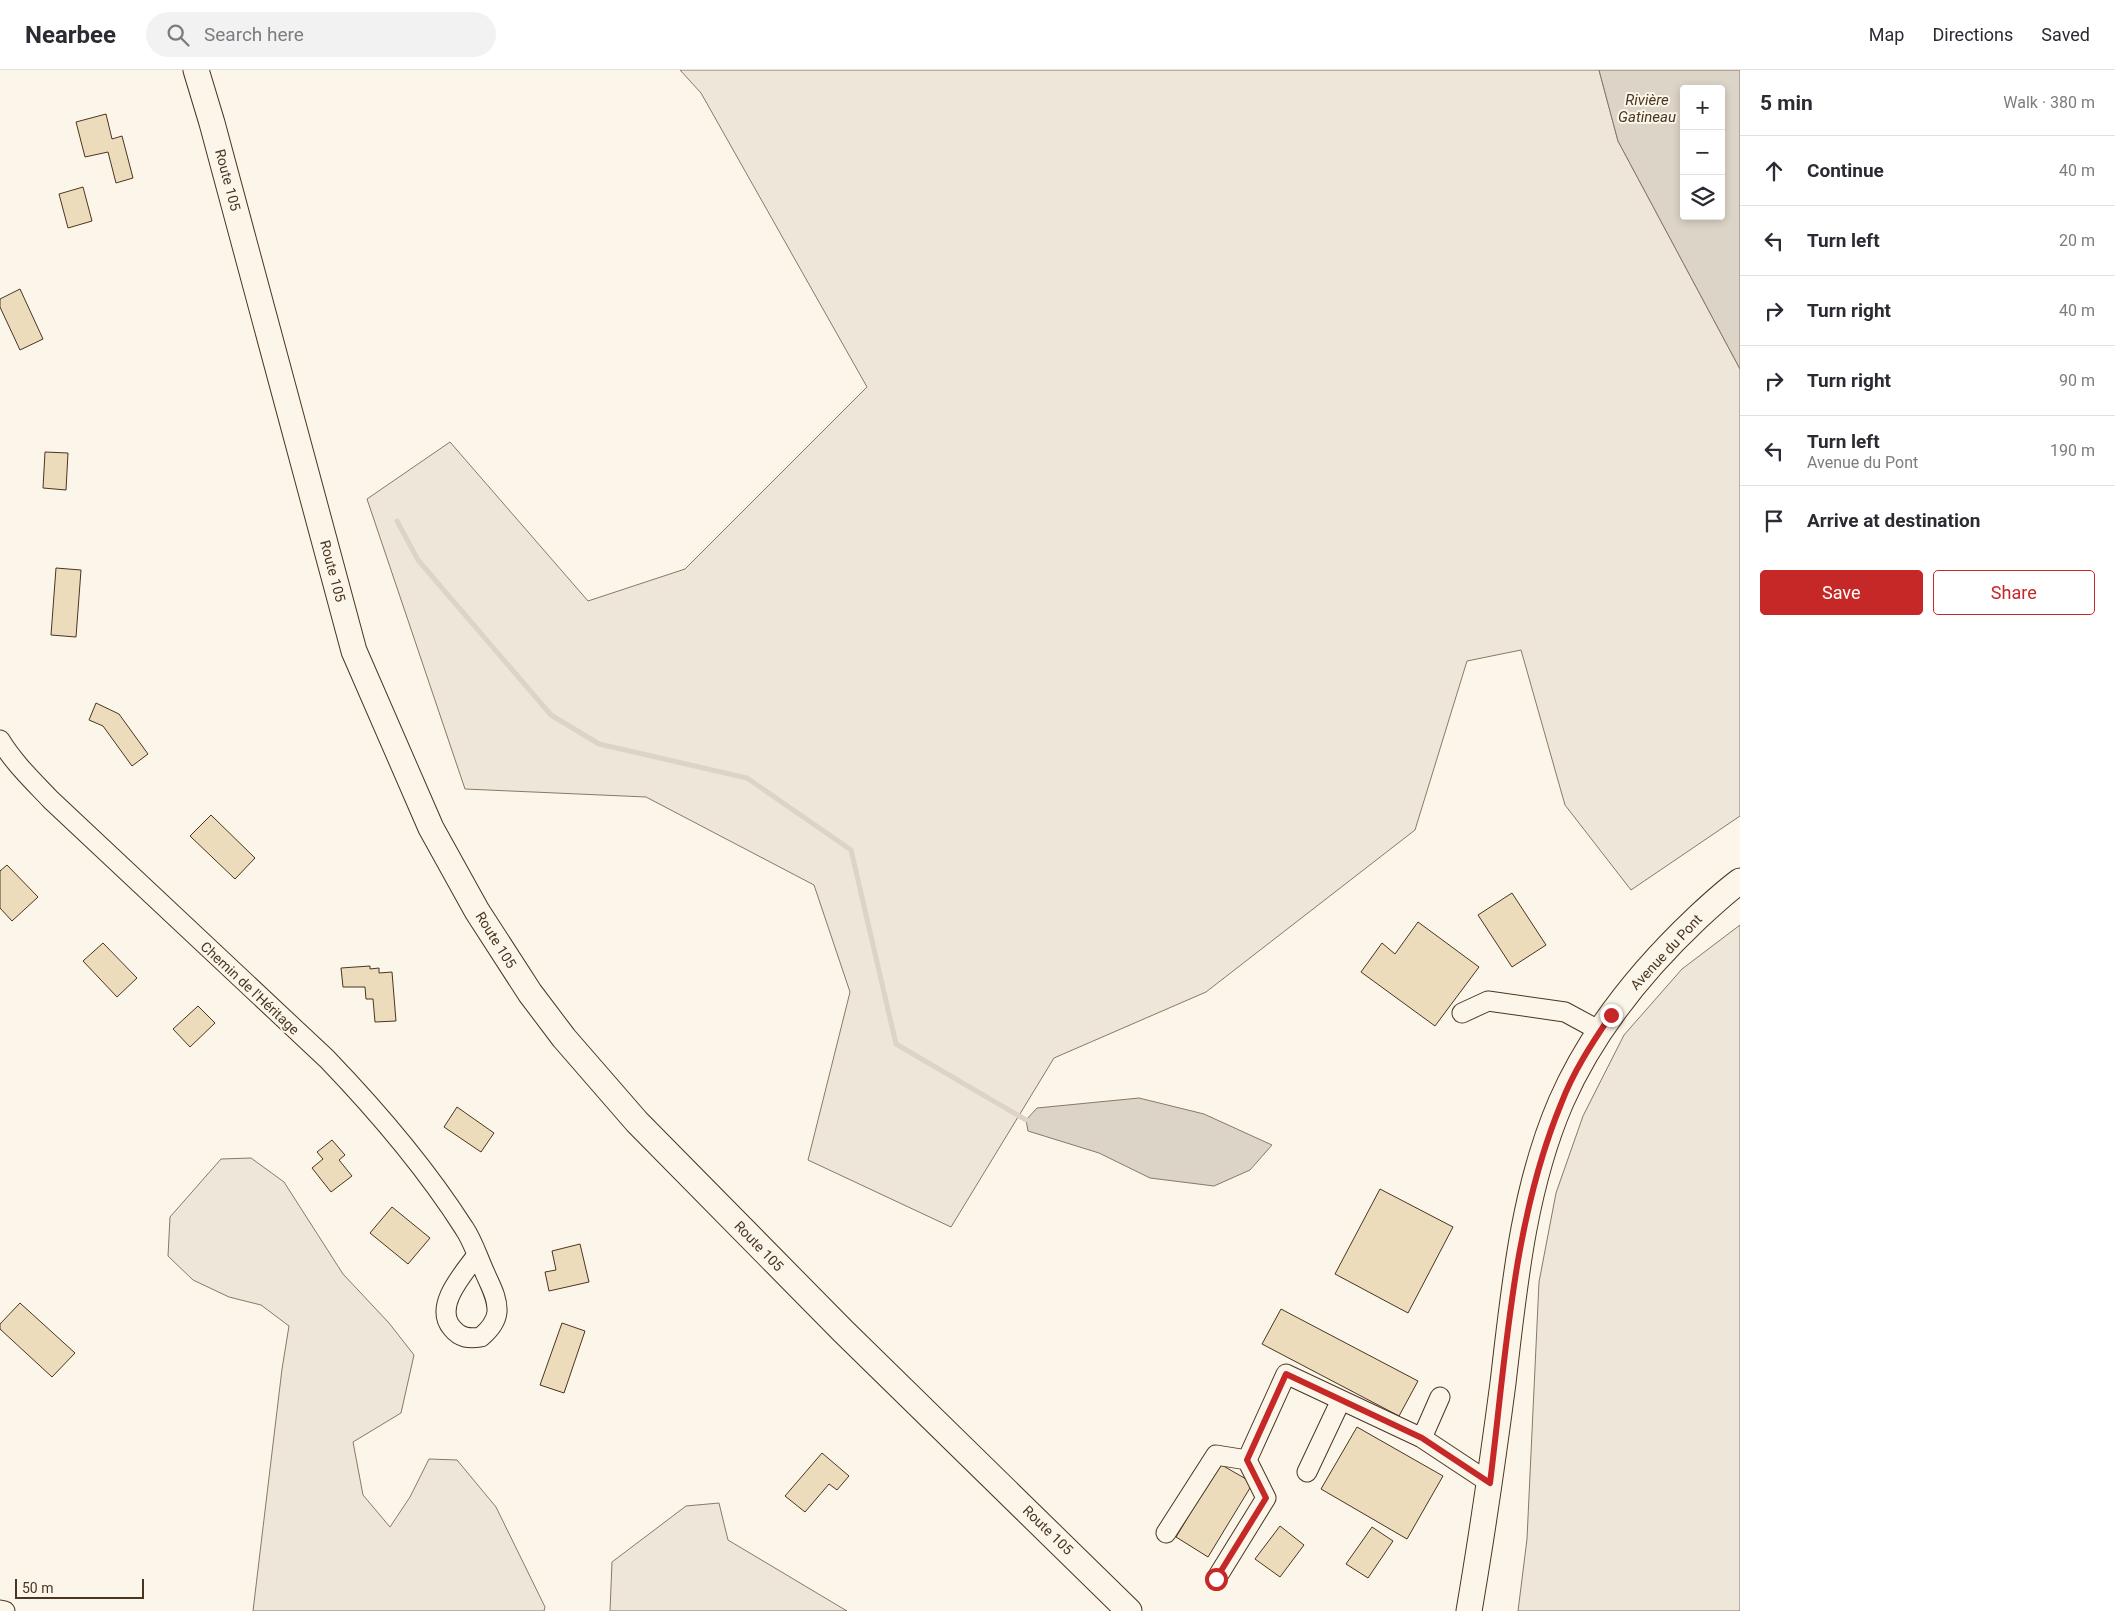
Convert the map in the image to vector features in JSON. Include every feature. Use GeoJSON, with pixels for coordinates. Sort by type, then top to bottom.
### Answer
{"type":"FeatureCollection","features":[{"type":"Feature","properties":{"kind":"main road","name":"Route 105"},"geometry":{"type":"LineString","coordinates":[[196,70],[212,123],[354,651],[431,828],[477,910],[530,993],[552,1023],[638,1122],[843,1332],[1129,1611]]}},
{"type":"Feature","properties":{"kind":"main road","name":"Avenue du Pont"},"geometry":{"type":"LineString","coordinates":[[1469,1611],[1490,1483],[1514,1292],[1535,1181],[1547,1140],[1562,1102],[1585,1056],[1600,1031],[1640,977],[1675,939],[1740,880]]}},
{"type":"Feature","properties":{"kind":"street","name":"Chemin de l'Héritage"},"geometry":{"type":"LineString","coordinates":[[0,740],[24,771],[51,800],[327,1059],[360,1094],[438,1191],[465,1229],[477,1255]]}},
{"type":"Feature","properties":{"kind":"street"},"geometry":{"type":"LineString","coordinates":[[1462,1012],[1488,1001],[1565,1012],[1600,1031]]}},
{"type":"Feature","properties":{"kind":"street"},"geometry":{"type":"LineString","coordinates":[[1247,1460],[1286,1374],[1422,1438],[1490,1483]]}},
{"type":"Feature","properties":{"kind":"street"},"geometry":{"type":"LineString","coordinates":[[1422,1438],[1440,1397]]}},
{"type":"Feature","properties":{"kind":"street"},"geometry":{"type":"LineString","coordinates":[[1307,1472],[1341,1400]]}},
{"type":"Feature","properties":{"kind":"street"},"geometry":{"type":"LineString","coordinates":[[1166,1533],[1216,1455],[1247,1460]]}},
{"type":"Feature","properties":{"kind":"street"},"geometry":{"type":"LineString","coordinates":[[1216,1579],[1266,1498],[1247,1460]]}},
{"type":"Feature","properties":{"kind":"street"},"geometry":{"type":"LineString","coordinates":[[0,1610],[5,1611]]}},
{"type":"Feature","properties":{"kind":"shaded area"},"geometry":{"type":"Polygon","coordinates":[[[680,70],[1599,70],[1618,141],[1740,369],[1740,816],[1631,890],[1565,805],[1521,650],[1467,661],[1415,830],[1206,992],[1054,1058],[951,1227],[808,1160],[850,992],[814,885],[646,797],[465,789],[367,499],[450,442],[588,601],[685,569],[867,387],[701,93],[680,70]]]}},
{"type":"Feature","properties":{"kind":"shaded area"},"geometry":{"type":"Polygon","coordinates":[[[1740,925],[1740,1611],[1518,1611],[1527,1539],[1539,1282],[1556,1193],[1583,1116],[1624,1035],[1682,969],[1740,925]]]}},
{"type":"Feature","properties":{"kind":"shaded area"},"geometry":{"type":"Polygon","coordinates":[[[251,1158],[284,1182],[343,1274],[389,1323],[414,1355],[401,1413],[353,1442],[363,1495],[390,1527],[410,1497],[429,1459],[457,1460],[496,1507],[545,1607],[544,1611],[253,1611],[282,1369],[289,1326],[261,1305],[229,1297],[193,1280],[168,1256],[170,1217],[221,1159],[251,1158]]]}},
{"type":"Feature","properties":{"kind":"shaded area"},"geometry":{"type":"Polygon","coordinates":[[[719,1503],[728,1540],[847,1611],[610,1611],[612,1562],[686,1506],[719,1503]]]}},
{"type":"Feature","properties":{"kind":"water","name":"Rivière Gatineau"},"geometry":{"type":"Polygon","coordinates":[[[1599,70],[1740,70],[1740,369],[1618,141],[1599,70]]]}},
{"type":"Feature","properties":{"kind":"water"},"geometry":{"type":"Polygon","coordinates":[[[1139,1098],[1204,1114],[1272,1145],[1250,1170],[1214,1186],[1150,1178],[1099,1153],[1028,1131],[1026,1120],[1037,1108],[1139,1098]]]}},
{"type":"Feature","properties":{"kind":"building"},"geometry":{"type":"Polygon","coordinates":[[[106,114],[112,139],[122,136],[133,178],[116,183],[108,152],[85,157],[76,122],[106,114]]]}},
{"type":"Feature","properties":{"kind":"building"},"geometry":{"type":"Polygon","coordinates":[[[83,187],[92,221],[68,228],[59,194],[83,187]]]}},
{"type":"Feature","properties":{"kind":"building"},"geometry":{"type":"Polygon","coordinates":[[[20,289],[43,339],[20,350],[0,307],[0,299],[20,289]]]}},
{"type":"Feature","properties":{"kind":"building"},"geometry":{"type":"Polygon","coordinates":[[[45,452],[68,453],[66,490],[43,488],[45,452]]]}},
{"type":"Feature","properties":{"kind":"building"},"geometry":{"type":"Polygon","coordinates":[[[56,568],[81,570],[76,637],[51,635],[56,568]]]}},
{"type":"Feature","properties":{"kind":"building"},"geometry":{"type":"Polygon","coordinates":[[[96,703],[119,714],[148,754],[132,766],[103,726],[89,720],[96,703]]]}},
{"type":"Feature","properties":{"kind":"building"},"geometry":{"type":"Polygon","coordinates":[[[211,815],[255,858],[235,879],[190,836],[211,815]]]}},
{"type":"Feature","properties":{"kind":"building"},"geometry":{"type":"Polygon","coordinates":[[[7,865],[38,897],[12,921],[0,908],[0,871],[7,865]]]}},
{"type":"Feature","properties":{"kind":"building"},"geometry":{"type":"Polygon","coordinates":[[[1512,893],[1546,945],[1512,967],[1478,915],[1512,893]]]}},
{"type":"Feature","properties":{"kind":"building"},"geometry":{"type":"Polygon","coordinates":[[[1418,922],[1479,967],[1435,1026],[1361,972],[1382,943],[1395,954],[1418,922]]]}},
{"type":"Feature","properties":{"kind":"building"},"geometry":{"type":"Polygon","coordinates":[[[103,943],[137,978],[117,997],[83,961],[103,943]]]}},
{"type":"Feature","properties":{"kind":"building"},"geometry":{"type":"Polygon","coordinates":[[[370,966],[370,969],[379,968],[379,973],[392,972],[396,1021],[375,1022],[373,999],[366,999],[365,987],[343,987],[341,968],[370,966]]]}},
{"type":"Feature","properties":{"kind":"building"},"geometry":{"type":"Polygon","coordinates":[[[198,1006],[215,1023],[190,1047],[173,1029],[198,1006]]]}},
{"type":"Feature","properties":{"kind":"building"},"geometry":{"type":"Polygon","coordinates":[[[457,1107],[494,1133],[481,1152],[444,1127],[457,1107]]]}},
{"type":"Feature","properties":{"kind":"building"},"geometry":{"type":"Polygon","coordinates":[[[332,1140],[345,1155],[339,1160],[352,1176],[331,1192],[312,1168],[323,1159],[317,1152],[332,1140]]]}},
{"type":"Feature","properties":{"kind":"building"},"geometry":{"type":"Polygon","coordinates":[[[1380,1189],[1453,1227],[1408,1313],[1335,1274],[1380,1189]]]}},
{"type":"Feature","properties":{"kind":"building"},"geometry":{"type":"Polygon","coordinates":[[[392,1207],[430,1238],[408,1264],[370,1233],[392,1207]]]}},
{"type":"Feature","properties":{"kind":"building"},"geometry":{"type":"Polygon","coordinates":[[[580,1244],[589,1282],[549,1291],[545,1272],[556,1270],[552,1251],[580,1244]]]}},
{"type":"Feature","properties":{"kind":"building"},"geometry":{"type":"Polygon","coordinates":[[[20,1303],[75,1353],[52,1377],[0,1329],[0,1324],[20,1303]]]}},
{"type":"Feature","properties":{"kind":"building"},"geometry":{"type":"Polygon","coordinates":[[[1281,1309],[1418,1381],[1399,1416],[1262,1344],[1281,1309]]]}},
{"type":"Feature","properties":{"kind":"building"},"geometry":{"type":"Polygon","coordinates":[[[562,1323],[585,1331],[564,1393],[540,1385],[562,1323]]]}},
{"type":"Feature","properties":{"kind":"building"},"geometry":{"type":"Polygon","coordinates":[[[1357,1427],[1443,1476],[1407,1539],[1321,1489],[1357,1427]]]}},
{"type":"Feature","properties":{"kind":"building"},"geometry":{"type":"Polygon","coordinates":[[[822,1453],[849,1476],[837,1490],[829,1484],[805,1512],[785,1496],[822,1453]]]}},
{"type":"Feature","properties":{"kind":"building"},"geometry":{"type":"Polygon","coordinates":[[[1220,1464],[1253,1483],[1208,1557],[1176,1537],[1220,1464]]]}},
{"type":"Feature","properties":{"kind":"building"},"geometry":{"type":"Polygon","coordinates":[[[1280,1526],[1304,1545],[1280,1577],[1255,1559],[1280,1526]]]}},
{"type":"Feature","properties":{"kind":"building"},"geometry":{"type":"Polygon","coordinates":[[[1372,1527],[1393,1541],[1368,1578],[1346,1564],[1372,1527]]]}},
{"type":"Feature","properties":{"kind":"waterway"},"geometry":{"type":"LineString","coordinates":[[397,521],[418,560],[551,715],[599,744],[747,778],[851,850],[896,1044],[1026,1120]]}},
{"type":"Feature","properties":{"kind":"route"},"geometry":{"type":"LineString","coordinates":[[1216,1579],[1266,1498],[1247,1460],[1286,1374],[1422,1438],[1490,1483],[1514,1292],[1535,1181],[1547,1140],[1562,1102],[1585,1056],[1611,1015]]}}]}
